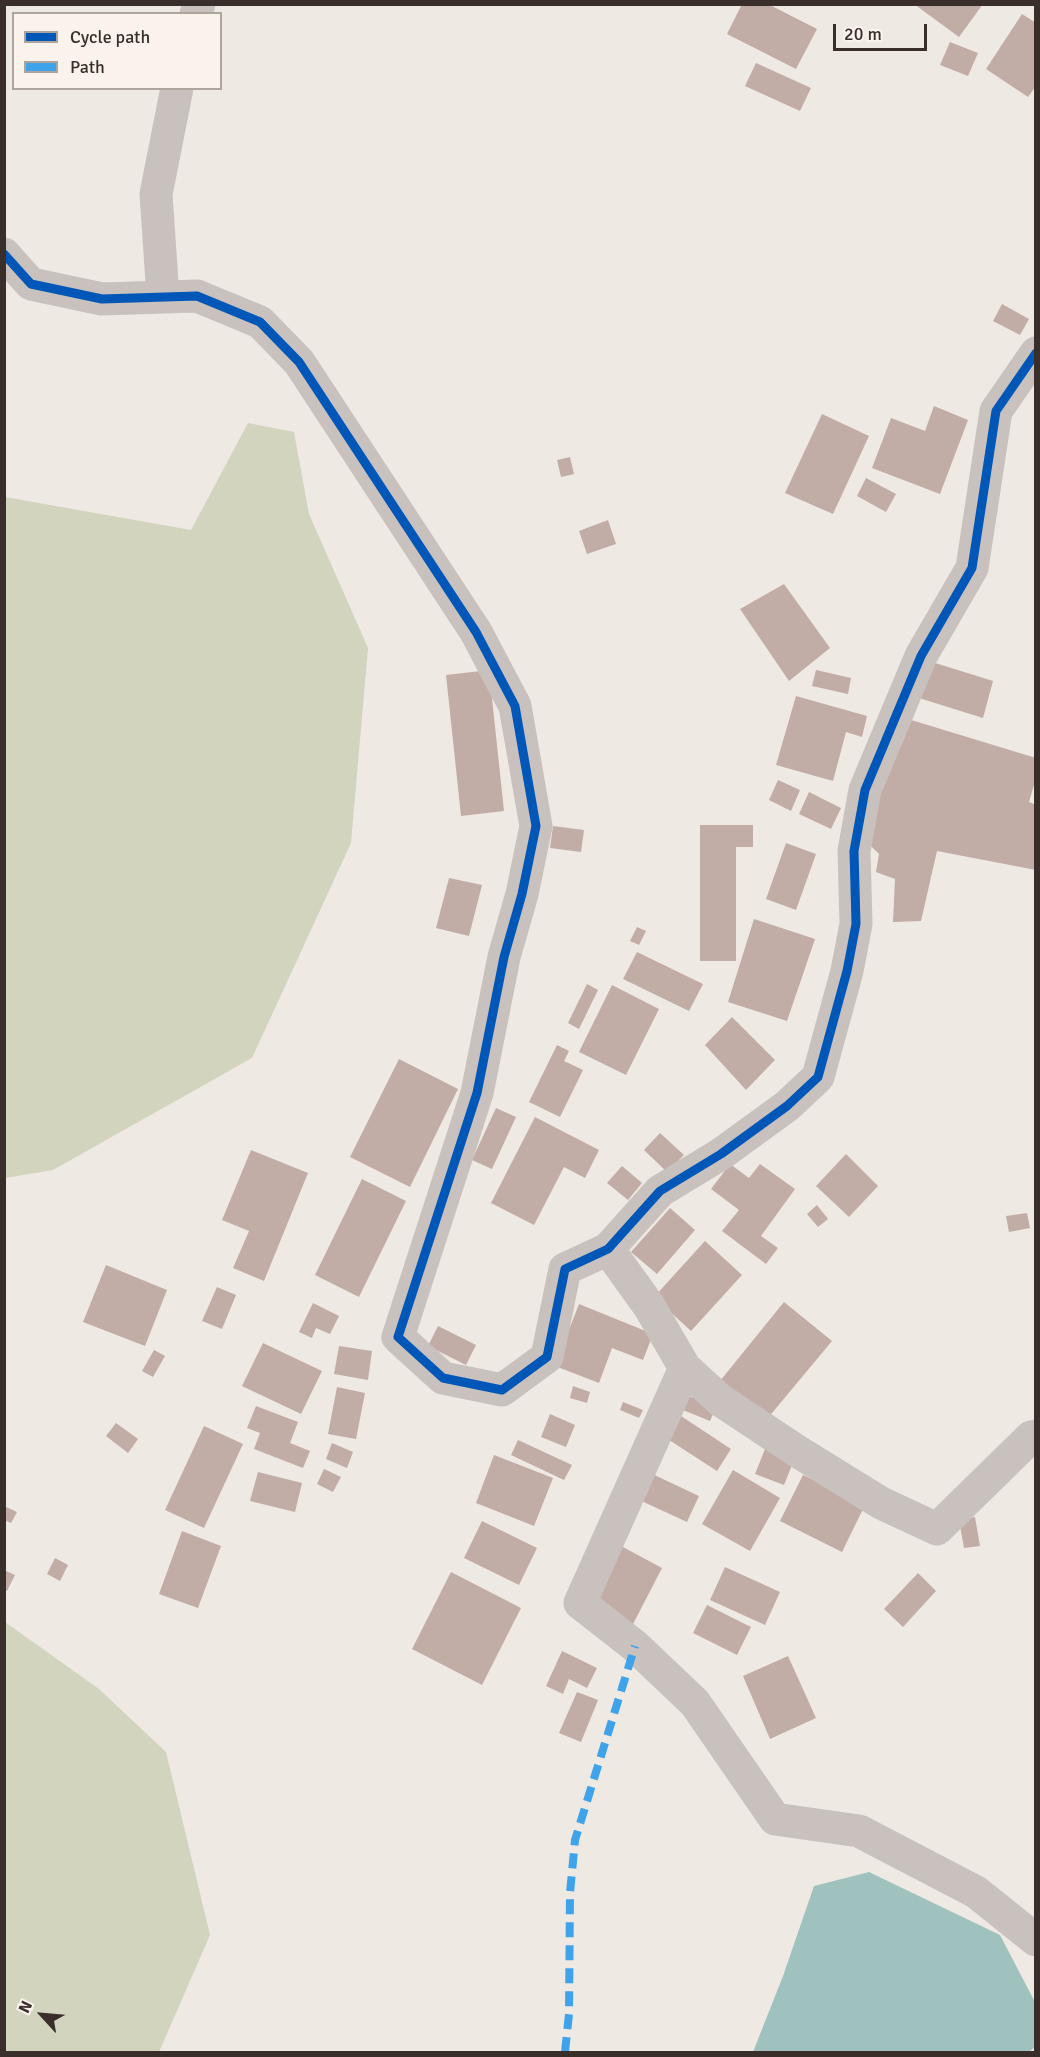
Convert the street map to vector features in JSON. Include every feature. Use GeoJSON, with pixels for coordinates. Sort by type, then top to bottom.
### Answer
{"type":"FeatureCollection","features":[{"type":"Feature","properties":{"kind":"street"},"geometry":{"type":"LineString","coordinates":[[163,297],[156,194],[177,90]]}},
{"type":"Feature","properties":{"kind":"street"},"geometry":{"type":"LineString","coordinates":[[4,254],[31,284],[102,299],[197,296],[260,322],[299,362],[476,632],[515,706],[536,826],[522,894],[504,957],[477,1093],[398,1337],[443,1378],[502,1390],[547,1357],[565,1269],[608,1249],[660,1191],[720,1154],[787,1106],[818,1077],[847,971],[856,924],[854,851],[865,790],[921,656],[972,568],[996,411],[1035,352]]}},
{"type":"Feature","properties":{"kind":"street"},"geometry":{"type":"LineString","coordinates":[[608,1249],[649,1306],[685,1368],[720,1400],[881,1503],[937,1529],[1031,1437],[1035,1436]]}},
{"type":"Feature","properties":{"kind":"street"},"geometry":{"type":"LineString","coordinates":[[685,1368],[580,1604],[635,1646],[695,1703],[775,1819],[860,1831],[976,1892],[1035,1940]]}},
{"type":"Feature","properties":{"kind":"green space"},"geometry":{"type":"Polygon","coordinates":[[[248,423],[294,432],[309,514],[368,648],[351,843],[252,1058],[53,1170],[5,1178],[5,497],[191,530],[248,423]]]}},
{"type":"Feature","properties":{"kind":"green space"},"geometry":{"type":"Polygon","coordinates":[[[5,1622],[99,1689],[166,1752],[210,1935],[159,2052],[5,2052],[5,1622]]]}},
{"type":"Feature","properties":{"kind":"water"},"geometry":{"type":"Polygon","coordinates":[[[869,1872],[1000,1935],[1035,2002],[1035,2047],[1029,2052],[753,2052],[783,1976],[814,1886],[869,1872]]]}},
{"type":"Feature","properties":{"kind":"building"},"geometry":{"type":"Polygon","coordinates":[[[742,4],[768,4],[817,29],[796,69],[727,34],[742,4]]]}},
{"type":"Feature","properties":{"kind":"building"},"geometry":{"type":"Polygon","coordinates":[[[914,4],[983,4],[959,37],[914,4]]]}},
{"type":"Feature","properties":{"kind":"building"},"geometry":{"type":"Polygon","coordinates":[[[1022,14],[1036,23],[1036,86],[1028,97],[986,69],[1022,14]]]}},
{"type":"Feature","properties":{"kind":"building"},"geometry":{"type":"Polygon","coordinates":[[[950,42],[978,53],[968,76],[940,65],[950,42]]]}},
{"type":"Feature","properties":{"kind":"building"},"geometry":{"type":"Polygon","coordinates":[[[756,63],[811,88],[800,111],[745,86],[756,63]]]}},
{"type":"Feature","properties":{"kind":"building"},"geometry":{"type":"Polygon","coordinates":[[[1002,304],[1029,319],[1020,335],[993,321],[1002,304]]]}},
{"type":"Feature","properties":{"kind":"building"},"geometry":{"type":"Polygon","coordinates":[[[934,406],[968,420],[940,494],[872,468],[891,418],[925,431],[934,406]]]}},
{"type":"Feature","properties":{"kind":"building"},"geometry":{"type":"Polygon","coordinates":[[[822,414],[869,436],[833,514],[785,493],[822,414]]]}},
{"type":"Feature","properties":{"kind":"building"},"geometry":{"type":"Polygon","coordinates":[[[570,457],[574,474],[561,477],[557,460],[570,457]]]}},
{"type":"Feature","properties":{"kind":"building"},"geometry":{"type":"Polygon","coordinates":[[[866,478],[896,494],[886,512],[857,496],[866,478]]]}},
{"type":"Feature","properties":{"kind":"building"},"geometry":{"type":"Polygon","coordinates":[[[608,520],[616,544],[587,554],[579,531],[608,520]]]}},
{"type":"Feature","properties":{"kind":"building"},"geometry":{"type":"Polygon","coordinates":[[[784,584],[830,648],[789,681],[740,609],[784,584]]]}},
{"type":"Feature","properties":{"kind":"building"},"geometry":{"type":"Polygon","coordinates":[[[932,662],[993,681],[983,718],[919,698],[932,662]]]}},
{"type":"Feature","properties":{"kind":"building"},"geometry":{"type":"Polygon","coordinates":[[[489,670],[504,811],[461,816],[446,675],[489,670]]]}},
{"type":"Feature","properties":{"kind":"building"},"geometry":{"type":"Polygon","coordinates":[[[816,670],[851,678],[848,694],[812,686],[816,670]]]}},
{"type":"Feature","properties":{"kind":"building"},"geometry":{"type":"Polygon","coordinates":[[[796,696],[867,716],[862,737],[846,732],[833,781],[776,765],[796,696]]]}},
{"type":"Feature","properties":{"kind":"building"},"geometry":{"type":"Polygon","coordinates":[[[908,719],[1036,758],[1036,778],[1029,802],[1036,805],[1036,870],[937,851],[921,921],[893,922],[895,879],[876,872],[879,854],[868,843],[866,830],[908,719]]]}},
{"type":"Feature","properties":{"kind":"building"},"geometry":{"type":"Polygon","coordinates":[[[778,780],[800,790],[791,811],[769,800],[778,780]]]}},
{"type":"Feature","properties":{"kind":"building"},"geometry":{"type":"Polygon","coordinates":[[[809,792],[841,808],[831,829],[799,814],[809,792]]]}},
{"type":"Feature","properties":{"kind":"building"},"geometry":{"type":"Polygon","coordinates":[[[700,825],[753,825],[753,847],[736,847],[736,961],[700,961],[700,825]]]}},
{"type":"Feature","properties":{"kind":"building"},"geometry":{"type":"Polygon","coordinates":[[[553,826],[584,830],[581,852],[550,848],[553,826]]]}},
{"type":"Feature","properties":{"kind":"building"},"geometry":{"type":"Polygon","coordinates":[[[786,843],[816,854],[796,910],[766,899],[786,843]]]}},
{"type":"Feature","properties":{"kind":"building"},"geometry":{"type":"Polygon","coordinates":[[[449,878],[482,885],[469,936],[436,928],[449,878]]]}},
{"type":"Feature","properties":{"kind":"building"},"geometry":{"type":"Polygon","coordinates":[[[754,919],[815,939],[787,1021],[728,1002],[754,919]]]}},
{"type":"Feature","properties":{"kind":"building"},"geometry":{"type":"Polygon","coordinates":[[[637,927],[646,931],[639,945],[630,941],[637,927]]]}},
{"type":"Feature","properties":{"kind":"building"},"geometry":{"type":"Polygon","coordinates":[[[637,952],[703,984],[689,1011],[623,979],[637,952]]]}},
{"type":"Feature","properties":{"kind":"building"},"geometry":{"type":"Polygon","coordinates":[[[587,984],[598,990],[579,1029],[568,1023],[587,984]]]}},
{"type":"Feature","properties":{"kind":"building"},"geometry":{"type":"Polygon","coordinates":[[[612,985],[659,1009],[626,1075],[579,1052],[612,985]]]}},
{"type":"Feature","properties":{"kind":"building"},"geometry":{"type":"Polygon","coordinates":[[[732,1017],[775,1060],[746,1090],[705,1045],[732,1017]]]}},
{"type":"Feature","properties":{"kind":"building"},"geometry":{"type":"Polygon","coordinates":[[[557,1045],[569,1051],[564,1061],[583,1070],[560,1117],[529,1102],[557,1045]]]}},
{"type":"Feature","properties":{"kind":"building"},"geometry":{"type":"Polygon","coordinates":[[[399,1059],[458,1089],[410,1187],[350,1157],[399,1059]]]}},
{"type":"Feature","properties":{"kind":"building"},"geometry":{"type":"Polygon","coordinates":[[[496,1108],[516,1117],[492,1169],[472,1160],[496,1108]]]}},
{"type":"Feature","properties":{"kind":"building"},"geometry":{"type":"Polygon","coordinates":[[[535,1117],[599,1150],[585,1178],[564,1167],[534,1225],[491,1203],[535,1117]]]}},
{"type":"Feature","properties":{"kind":"building"},"geometry":{"type":"Polygon","coordinates":[[[660,1133],[684,1155],[667,1172],[644,1150],[660,1133]]]}},
{"type":"Feature","properties":{"kind":"building"},"geometry":{"type":"Polygon","coordinates":[[[251,1150],[308,1173],[264,1281],[233,1268],[249,1231],[222,1220],[251,1150]]]}},
{"type":"Feature","properties":{"kind":"building"},"geometry":{"type":"Polygon","coordinates":[[[846,1154],[878,1186],[849,1217],[816,1186],[846,1154]]]}},
{"type":"Feature","properties":{"kind":"building"},"geometry":{"type":"Polygon","coordinates":[[[730,1164],[749,1178],[760,1164],[795,1189],[761,1236],[778,1248],[766,1264],[722,1231],[739,1210],[711,1189],[730,1164]]]}},
{"type":"Feature","properties":{"kind":"building"},"geometry":{"type":"Polygon","coordinates":[[[622,1166],[642,1183],[628,1200],[607,1183],[622,1166]]]}},
{"type":"Feature","properties":{"kind":"building"},"geometry":{"type":"Polygon","coordinates":[[[362,1179],[406,1201],[359,1297],[315,1275],[362,1179]]]}},
{"type":"Feature","properties":{"kind":"building"},"geometry":{"type":"Polygon","coordinates":[[[817,1205],[828,1219],[818,1227],[807,1214],[817,1205]]]}},
{"type":"Feature","properties":{"kind":"building"},"geometry":{"type":"Polygon","coordinates":[[[670,1208],[695,1230],[657,1274],[631,1252],[670,1208]]]}},
{"type":"Feature","properties":{"kind":"building"},"geometry":{"type":"Polygon","coordinates":[[[1027,1213],[1030,1228],[1009,1232],[1006,1216],[1027,1213]]]}},
{"type":"Feature","properties":{"kind":"building"},"geometry":{"type":"Polygon","coordinates":[[[705,1241],[742,1275],[691,1331],[654,1297],[705,1241]]]}},
{"type":"Feature","properties":{"kind":"building"},"geometry":{"type":"Polygon","coordinates":[[[106,1265],[167,1290],[145,1346],[83,1322],[106,1265]]]}},
{"type":"Feature","properties":{"kind":"building"},"geometry":{"type":"Polygon","coordinates":[[[217,1287],[236,1295],[222,1329],[202,1321],[217,1287]]]}},
{"type":"Feature","properties":{"kind":"building"},"geometry":{"type":"Polygon","coordinates":[[[784,1302],[832,1341],[767,1419],[720,1381],[784,1302]]]}},
{"type":"Feature","properties":{"kind":"building"},"geometry":{"type":"Polygon","coordinates":[[[313,1303],[339,1316],[330,1334],[316,1328],[312,1338],[299,1332],[313,1303]]]}},
{"type":"Feature","properties":{"kind":"building"},"geometry":{"type":"Polygon","coordinates":[[[579,1304],[653,1334],[643,1360],[612,1348],[599,1383],[555,1366],[579,1304]]]}},
{"type":"Feature","properties":{"kind":"building"},"geometry":{"type":"Polygon","coordinates":[[[438,1326],[476,1345],[466,1365],[428,1346],[438,1326]]]}},
{"type":"Feature","properties":{"kind":"building"},"geometry":{"type":"Polygon","coordinates":[[[263,1343],[322,1371],[301,1414],[242,1386],[263,1343]]]}},
{"type":"Feature","properties":{"kind":"building"},"geometry":{"type":"Polygon","coordinates":[[[339,1346],[372,1351],[368,1380],[334,1374],[339,1346]]]}},
{"type":"Feature","properties":{"kind":"building"},"geometry":{"type":"Polygon","coordinates":[[[154,1350],[165,1356],[153,1377],[142,1371],[154,1350]]]}},
{"type":"Feature","properties":{"kind":"building"},"geometry":{"type":"Polygon","coordinates":[[[573,1386],[590,1392],[587,1403],[570,1398],[573,1386]]]}},
{"type":"Feature","properties":{"kind":"building"},"geometry":{"type":"Polygon","coordinates":[[[337,1387],[365,1393],[356,1439],[328,1434],[337,1387]]]}},
{"type":"Feature","properties":{"kind":"building"},"geometry":{"type":"Polygon","coordinates":[[[689,1396],[716,1407],[710,1421],[683,1410],[689,1396]]]}},
{"type":"Feature","properties":{"kind":"building"},"geometry":{"type":"Polygon","coordinates":[[[623,1402],[643,1410],[639,1418],[620,1410],[623,1402]]]}},
{"type":"Feature","properties":{"kind":"building"},"geometry":{"type":"Polygon","coordinates":[[[256,1406],[298,1422],[290,1443],[310,1451],[303,1468],[254,1449],[260,1433],[247,1428],[256,1406]]]}},
{"type":"Feature","properties":{"kind":"building"},"geometry":{"type":"Polygon","coordinates":[[[550,1414],[575,1425],[566,1447],[541,1437],[550,1414]]]}},
{"type":"Feature","properties":{"kind":"building"},"geometry":{"type":"Polygon","coordinates":[[[681,1416],[731,1449],[717,1471],[666,1438],[681,1416]]]}},
{"type":"Feature","properties":{"kind":"building"},"geometry":{"type":"Polygon","coordinates":[[[116,1423],[138,1439],[128,1453],[106,1436],[116,1423]]]}},
{"type":"Feature","properties":{"kind":"building"},"geometry":{"type":"Polygon","coordinates":[[[204,1426],[243,1444],[204,1528],[165,1510],[204,1426]]]}},
{"type":"Feature","properties":{"kind":"building"},"geometry":{"type":"Polygon","coordinates":[[[518,1440],[572,1465],[564,1480],[511,1455],[518,1440]]]}},
{"type":"Feature","properties":{"kind":"building"},"geometry":{"type":"Polygon","coordinates":[[[332,1443],[353,1452],[347,1468],[326,1459],[332,1443]]]}},
{"type":"Feature","properties":{"kind":"building"},"geometry":{"type":"Polygon","coordinates":[[[765,1449],[794,1460],[784,1485],[755,1474],[765,1449]]]}},
{"type":"Feature","properties":{"kind":"building"},"geometry":{"type":"Polygon","coordinates":[[[494,1455],[553,1478],[534,1526],[476,1503],[494,1455]]]}},
{"type":"Feature","properties":{"kind":"building"},"geometry":{"type":"Polygon","coordinates":[[[324,1469],[341,1477],[333,1492],[317,1484],[324,1469]]]}},
{"type":"Feature","properties":{"kind":"building"},"geometry":{"type":"Polygon","coordinates":[[[733,1470],[780,1498],[750,1551],[702,1524],[733,1470]]]}},
{"type":"Feature","properties":{"kind":"building"},"geometry":{"type":"Polygon","coordinates":[[[258,1472],[302,1483],[295,1512],[250,1501],[258,1472]]]}},
{"type":"Feature","properties":{"kind":"building"},"geometry":{"type":"Polygon","coordinates":[[[648,1472],[699,1496],[687,1522],[635,1498],[648,1472]]]}},
{"type":"Feature","properties":{"kind":"building"},"geometry":{"type":"Polygon","coordinates":[[[803,1475],[865,1505],[842,1552],[780,1521],[803,1475]]]}},
{"type":"Feature","properties":{"kind":"building"},"geometry":{"type":"Polygon","coordinates":[[[4,1506],[17,1512],[11,1523],[4,1520],[4,1506]]]}},
{"type":"Feature","properties":{"kind":"building"},"geometry":{"type":"Polygon","coordinates":[[[975,1517],[980,1546],[964,1548],[959,1520],[975,1517]]]}},
{"type":"Feature","properties":{"kind":"building"},"geometry":{"type":"Polygon","coordinates":[[[482,1521],[537,1548],[519,1585],[464,1558],[482,1521]]]}},
{"type":"Feature","properties":{"kind":"building"},"geometry":{"type":"Polygon","coordinates":[[[182,1531],[221,1546],[198,1608],[159,1594],[182,1531]]]}},
{"type":"Feature","properties":{"kind":"building"},"geometry":{"type":"Polygon","coordinates":[[[621,1546],[662,1568],[632,1626],[591,1605],[621,1546]]]}},
{"type":"Feature","properties":{"kind":"building"},"geometry":{"type":"Polygon","coordinates":[[[55,1558],[68,1565],[60,1581],[47,1574],[55,1558]]]}},
{"type":"Feature","properties":{"kind":"building"},"geometry":{"type":"Polygon","coordinates":[[[725,1567],[780,1592],[765,1625],[710,1600],[725,1567]]]}},
{"type":"Feature","properties":{"kind":"building"},"geometry":{"type":"Polygon","coordinates":[[[4,1570],[15,1575],[7,1591],[4,1589],[4,1570]]]}},
{"type":"Feature","properties":{"kind":"building"},"geometry":{"type":"Polygon","coordinates":[[[451,1572],[521,1608],[482,1685],[412,1649],[451,1572]]]}},
{"type":"Feature","properties":{"kind":"building"},"geometry":{"type":"Polygon","coordinates":[[[918,1573],[936,1591],[903,1627],[884,1609],[918,1573]]]}},
{"type":"Feature","properties":{"kind":"building"},"geometry":{"type":"Polygon","coordinates":[[[707,1605],[751,1627],[737,1655],[693,1633],[707,1605]]]}},
{"type":"Feature","properties":{"kind":"building"},"geometry":{"type":"Polygon","coordinates":[[[562,1651],[597,1668],[587,1688],[569,1679],[563,1694],[546,1686],[562,1651]]]}},
{"type":"Feature","properties":{"kind":"building"},"geometry":{"type":"Polygon","coordinates":[[[788,1656],[816,1718],[770,1739],[743,1676],[788,1656]]]}},
{"type":"Feature","properties":{"kind":"building"},"geometry":{"type":"Polygon","coordinates":[[[577,1692],[598,1700],[581,1742],[559,1733],[577,1692]]]}},
{"type":"Feature","properties":{"kind":"marked path"},"geometry":{"type":"LineString","coordinates":[[565,2052],[569,2014],[570,1893],[575,1840],[635,1646]]}},
{"type":"Feature","properties":{"kind":"cycle path"},"geometry":{"type":"LineString","coordinates":[[4,254],[31,284],[102,299],[197,296],[260,322],[299,362],[476,632],[515,706],[536,826],[522,894],[504,957],[477,1093],[398,1337],[443,1378],[502,1390],[547,1357],[565,1269],[608,1249],[660,1191],[721,1154],[787,1106],[818,1077],[847,971],[856,924],[854,851],[865,790],[921,656],[972,568],[996,411],[1036,353]]}}]}
